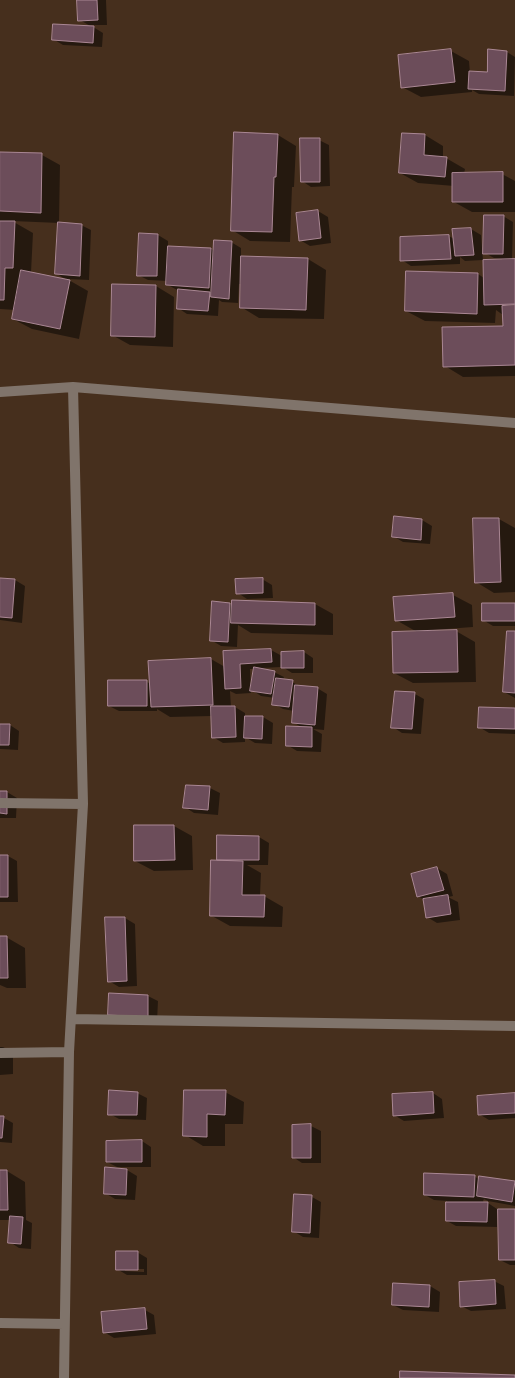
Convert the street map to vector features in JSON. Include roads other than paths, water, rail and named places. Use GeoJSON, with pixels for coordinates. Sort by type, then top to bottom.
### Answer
{"type":"FeatureCollection","features":[{"type":"Feature","properties":{"kind":"street"},"geometry":{"type":"LineString","coordinates":[[64,1378],[69,1052],[83,804],[73,387]]}},
{"type":"Feature","properties":{"kind":"street"},"geometry":{"type":"LineString","coordinates":[[0,392],[73,387],[515,423]]}},
{"type":"Feature","properties":{"kind":"street"},"geometry":{"type":"LineString","coordinates":[[0,803],[83,804]]}},
{"type":"Feature","properties":{"kind":"street"},"geometry":{"type":"LineString","coordinates":[[71,1020],[515,1026]]}},
{"type":"Feature","properties":{"kind":"street"},"geometry":{"type":"LineString","coordinates":[[0,1053],[69,1052]]}},
{"type":"Feature","properties":{"kind":"street"},"geometry":{"type":"LineString","coordinates":[[0,1323],[64,1324]]}}]}
